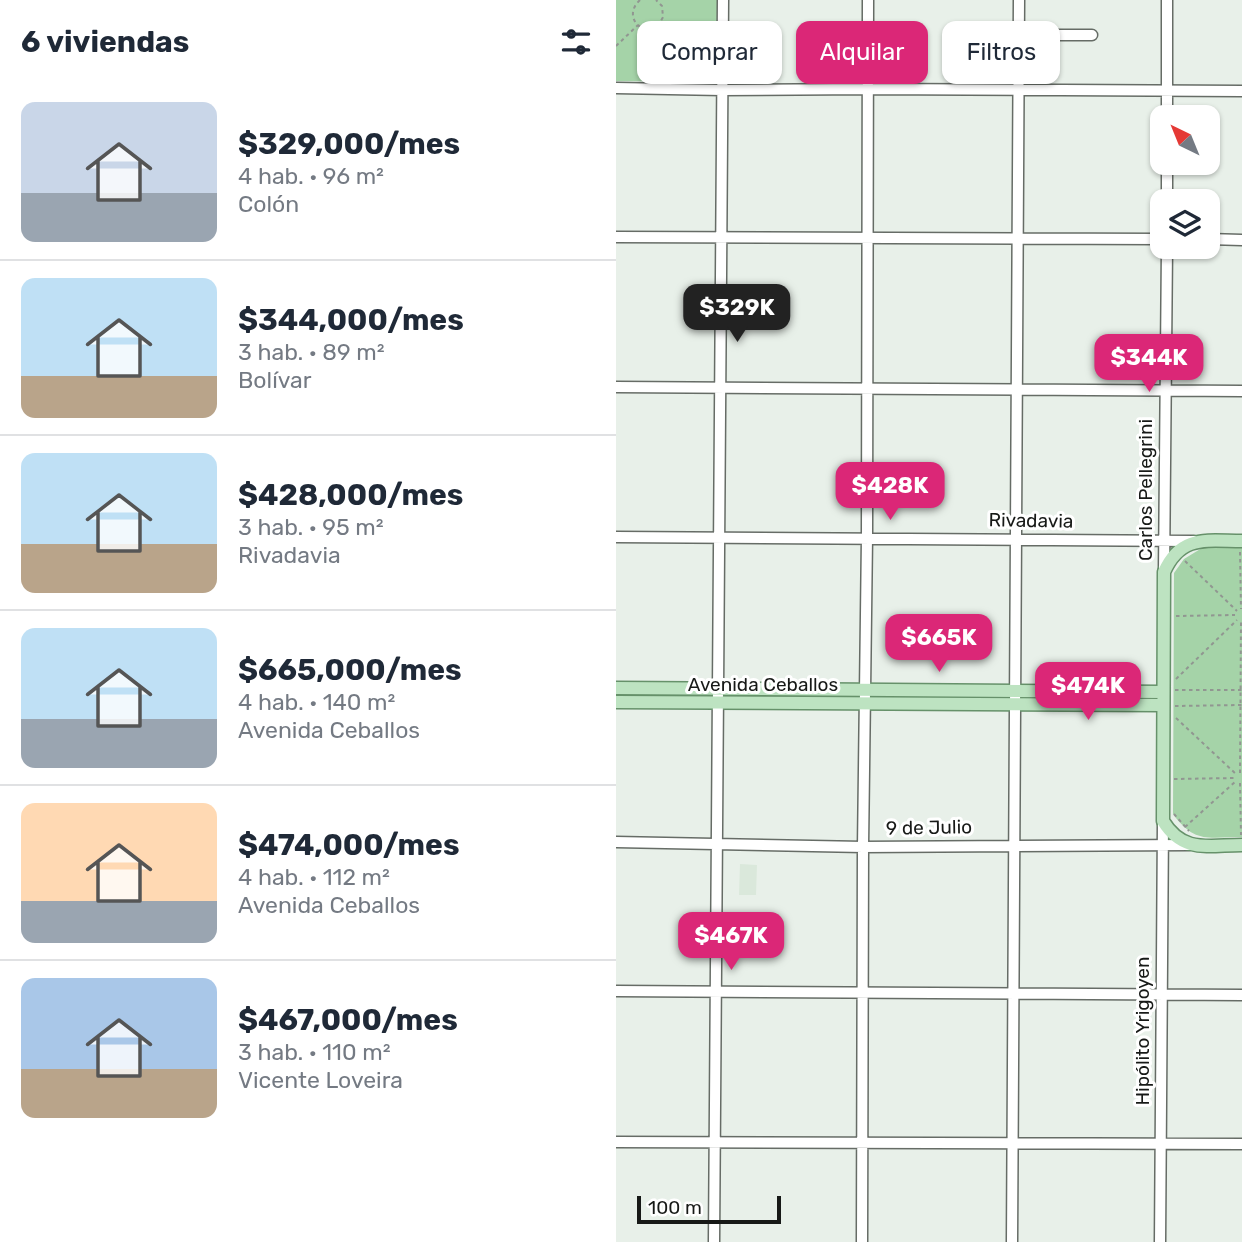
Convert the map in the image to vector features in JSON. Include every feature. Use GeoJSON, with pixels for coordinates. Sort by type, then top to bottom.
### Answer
{"type":"FeatureCollection","features":[{"type":"Feature","properties":{"kind":"main road","name":"Rivadavia"},"geometry":{"type":"LineString","coordinates":[[1194,541],[1242,541]]}},
{"type":"Feature","properties":{"kind":"main road"},"geometry":{"type":"LineString","coordinates":[[1164,572],[1176,553],[1194,541]]}},
{"type":"Feature","properties":{"kind":"main road","name":"Carlos Pellegrini"},"geometry":{"type":"LineString","coordinates":[[1163,692],[1164,572]]}},
{"type":"Feature","properties":{"kind":"main road","name":"Avenida Ceballos"},"geometry":{"type":"LineString","coordinates":[[616,688],[718,688],[1014,704],[1163,705]]}},
{"type":"Feature","properties":{"kind":"main road","name":"Avenida Ceballos"},"geometry":{"type":"LineString","coordinates":[[616,702],[718,703],[1014,691],[1163,692]]}},
{"type":"Feature","properties":{"kind":"main road","name":"Hipólito Yrigoyen"},"geometry":{"type":"LineString","coordinates":[[1163,692],[1169,818]]}},
{"type":"Feature","properties":{"kind":"main road"},"geometry":{"type":"LineString","coordinates":[[1169,818],[1173,835],[1192,840]]}},
{"type":"Feature","properties":{"kind":"main road","name":"9 de Julio"},"geometry":{"type":"LineString","coordinates":[[1192,840],[1242,845]]}},
{"type":"Feature","properties":{"kind":"street"},"geometry":{"type":"LineString","coordinates":[[715,1242],[723,0]]}},
{"type":"Feature","properties":{"kind":"street"},"geometry":{"type":"LineString","coordinates":[[862,1242],[869,0]]}},
{"type":"Feature","properties":{"kind":"street"},"geometry":{"type":"LineString","coordinates":[[1019,0],[1019,21]]}},
{"type":"Feature","properties":{"kind":"street"},"geometry":{"type":"LineString","coordinates":[[1167,0],[1167,105]]}},
{"type":"Feature","properties":{"kind":"street"},"geometry":{"type":"LineString","coordinates":[[1060,34],[1092,34]]}},
{"type":"Feature","properties":{"kind":"street"},"geometry":{"type":"LineString","coordinates":[[1012,1242],[1019,84]]}},
{"type":"Feature","properties":{"kind":"street"},"geometry":{"type":"LineString","coordinates":[[616,88],[1242,91]]}},
{"type":"Feature","properties":{"kind":"street"},"geometry":{"type":"LineString","coordinates":[[616,237],[1150,239]]}},
{"type":"Feature","properties":{"kind":"street"},"geometry":{"type":"LineString","coordinates":[[1220,239],[1242,240]]}},
{"type":"Feature","properties":{"kind":"street","name":"Carlos Pellegrini"},"geometry":{"type":"LineString","coordinates":[[1164,572],[1167,259]]}},
{"type":"Feature","properties":{"kind":"street"},"geometry":{"type":"LineString","coordinates":[[616,387],[1242,391]]}},
{"type":"Feature","properties":{"kind":"street","name":"Rivadavia"},"geometry":{"type":"LineString","coordinates":[[616,537],[1194,541]]}},
{"type":"Feature","properties":{"kind":"street","name":"Hipólito Yrigoyen"},"geometry":{"type":"LineString","coordinates":[[1160,1242],[1162,846],[1169,818]]}},
{"type":"Feature","properties":{"kind":"street","name":"9 de Julio"},"geometry":{"type":"LineString","coordinates":[[616,842],[863,847],[1162,846],[1192,840]]}},
{"type":"Feature","properties":{"kind":"street"},"geometry":{"type":"LineString","coordinates":[[616,991],[1242,995]]}},
{"type":"Feature","properties":{"kind":"street"},"geometry":{"type":"LineString","coordinates":[[616,1142],[1242,1144]]}},
{"type":"Feature","properties":{"kind":"path"},"geometry":{"type":"LineString","coordinates":[[656,0],[664,14],[661,21]]}},
{"type":"Feature","properties":{"kind":"path"},"geometry":{"type":"LineString","coordinates":[[660,3],[663,0]]}},
{"type":"Feature","properties":{"kind":"path"},"geometry":{"type":"LineString","coordinates":[[637,23],[632,13],[638,1]]}},
{"type":"Feature","properties":{"kind":"path"},"geometry":{"type":"LineString","coordinates":[[616,46],[637,26]]}},
{"type":"Feature","properties":{"kind":"path"},"geometry":{"type":"LineString","coordinates":[[1237,620],[1235,615],[1241,610],[1242,552]]}},
{"type":"Feature","properties":{"kind":"path"},"geometry":{"type":"LineString","coordinates":[[1181,565],[1189,557]]}},
{"type":"Feature","properties":{"kind":"path"},"geometry":{"type":"LineString","coordinates":[[1185,561],[1237,611]]}},
{"type":"Feature","properties":{"kind":"path"},"geometry":{"type":"LineString","coordinates":[[1175,616],[1235,615]]}},
{"type":"Feature","properties":{"kind":"path"},"geometry":{"type":"LineString","coordinates":[[1185,827],[1238,776],[1241,621],[1237,620]]}},
{"type":"Feature","properties":{"kind":"path"},"geometry":{"type":"LineString","coordinates":[[1175,679],[1237,620]]}},
{"type":"Feature","properties":{"kind":"path"},"geometry":{"type":"LineString","coordinates":[[1241,690],[1175,690],[1175,706],[1241,705]]}},
{"type":"Feature","properties":{"kind":"path"},"geometry":{"type":"LineString","coordinates":[[1175,718],[1238,776],[1241,783],[1241,835]]}},
{"type":"Feature","properties":{"kind":"path"},"geometry":{"type":"LineString","coordinates":[[1174,779],[1238,776]]}},
{"type":"Feature","properties":{"kind":"path"},"geometry":{"type":"LineString","coordinates":[[1169,818],[1185,827],[1192,840]]}},
{"type":"Feature","properties":{"kind":"shaded area"},"geometry":{"type":"Polygon","coordinates":[[[740,864],[757,865],[756,895],[739,895],[740,864]]]}},
{"type":"Feature","properties":{"kind":"green space"},"geometry":{"type":"Polygon","coordinates":[[[616,0],[717,0],[717,21],[637,21],[637,81],[616,81],[616,0]]]}},
{"type":"Feature","properties":{"kind":"green space"},"geometry":{"type":"Polygon","coordinates":[[[1202,548],[1242,548],[1242,837],[1203,837],[1188,830],[1173,814],[1174,573],[1184,559],[1202,548]]]}}]}
